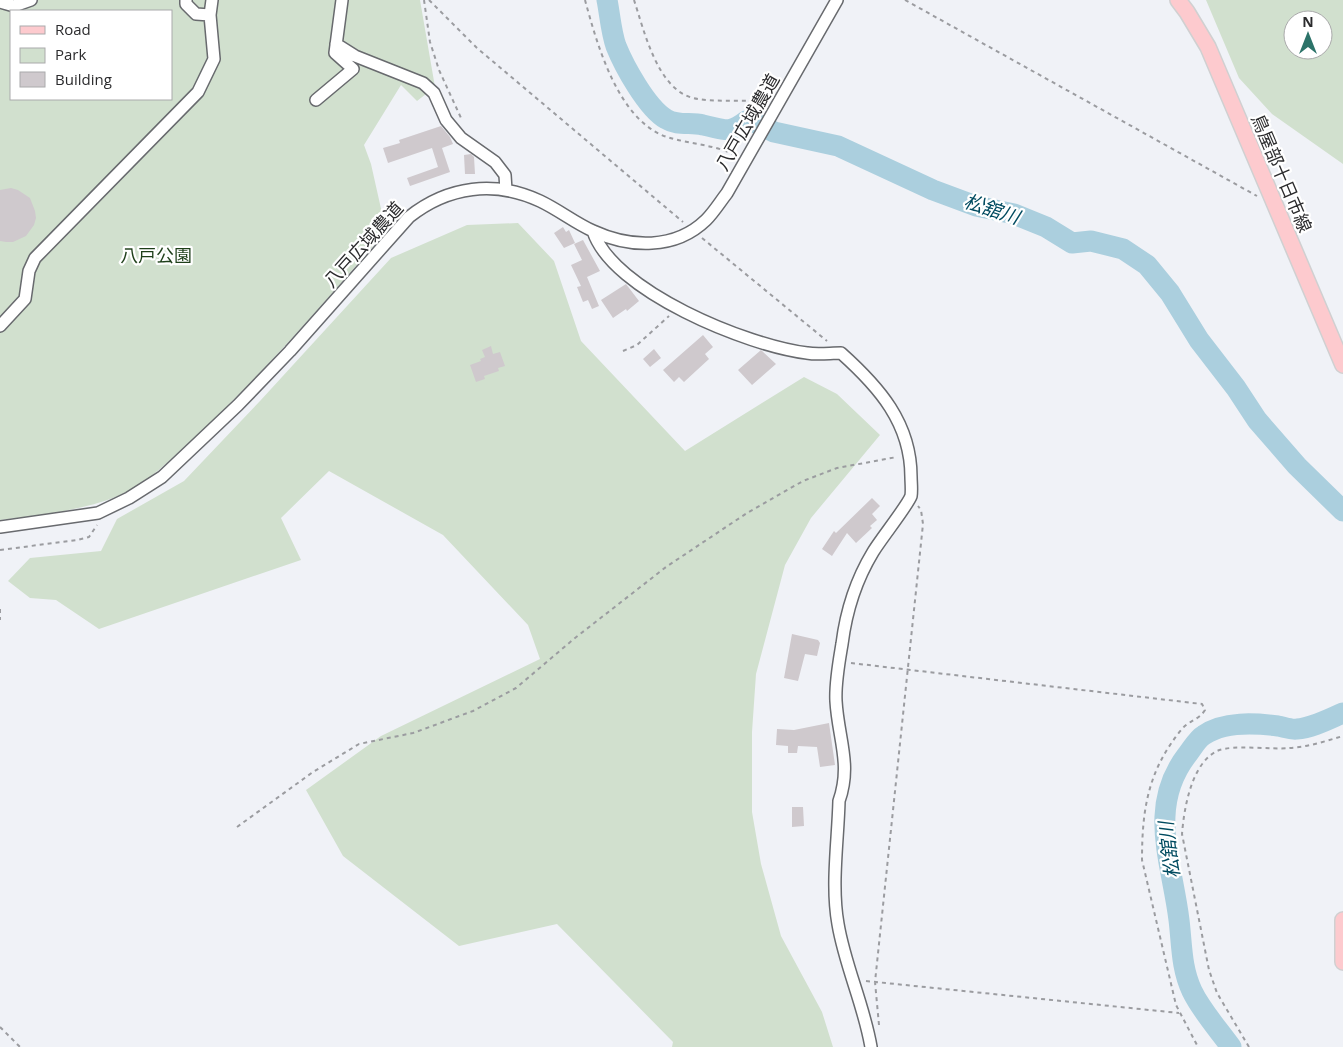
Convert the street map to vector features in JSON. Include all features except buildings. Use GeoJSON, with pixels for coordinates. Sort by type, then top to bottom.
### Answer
{"type":"FeatureCollection","features":[{"type":"Feature","properties":{"kind":"main road","name":"鳥屋部十日市線"},"geometry":{"type":"LineString","coordinates":[[1178,0],[1208,47],[1343,365]]}},
{"type":"Feature","properties":{"kind":"main road"},"geometry":{"type":"LineString","coordinates":[[1343,920],[1343,962]]}},
{"type":"Feature","properties":{"kind":"street"},"geometry":{"type":"LineString","coordinates":[[0,2],[14,6],[31,0]]}},
{"type":"Feature","properties":{"kind":"street"},"geometry":{"type":"LineString","coordinates":[[186,0],[186,4],[196,14],[210,16]]}},
{"type":"Feature","properties":{"kind":"street"},"geometry":{"type":"LineString","coordinates":[[0,326],[25,299],[29,271],[35,258],[198,92],[214,59],[210,16],[212,0]]}},
{"type":"Feature","properties":{"kind":"street"},"geometry":{"type":"LineString","coordinates":[[316,100],[353,68],[335,53],[342,0]]}},
{"type":"Feature","properties":{"kind":"street","name":"八戸広域農道"},"geometry":{"type":"LineString","coordinates":[[0,527],[98,513],[129,498],[162,477],[238,406],[409,217],[426,204],[449,194],[482,188],[506,190],[541,201],[593,231],[637,244],[657,244],[693,230],[706,219],[727,193],[837,0]]}},
{"type":"Feature","properties":{"kind":"street"},"geometry":{"type":"LineString","coordinates":[[336,44],[355,56],[423,83],[434,93],[446,120],[461,138],[495,162],[505,175],[506,190]]}},
{"type":"Feature","properties":{"kind":"street"},"geometry":{"type":"LineString","coordinates":[[593,231],[597,245],[626,274],[678,308],[707,323],[770,346],[808,354],[841,353],[870,379],[894,414],[906,436],[910,454],[910,496],[872,553],[852,596],[845,622],[836,700],[846,765],[844,787],[839,801],[836,909],[853,979],[868,1026],[871,1047]]}},
{"type":"Feature","properties":{"kind":"path"},"geometry":{"type":"LineString","coordinates":[[424,0],[430,42],[439,70],[462,120]]}},
{"type":"Feature","properties":{"kind":"path"},"geometry":{"type":"LineString","coordinates":[[429,0],[477,48],[841,353]]}},
{"type":"Feature","properties":{"kind":"path"},"geometry":{"type":"LineString","coordinates":[[585,0],[597,43],[609,73],[630,108],[645,125],[662,135],[686,143],[725,150],[747,158]]}},
{"type":"Feature","properties":{"kind":"path"},"geometry":{"type":"LineString","coordinates":[[634,0],[655,61],[673,88],[692,98],[763,101],[777,106]]}},
{"type":"Feature","properties":{"kind":"path"},"geometry":{"type":"LineString","coordinates":[[905,0],[1257,196],[1274,201]]}},
{"type":"Feature","properties":{"kind":"path"},"geometry":{"type":"LineString","coordinates":[[623,351],[637,345],[678,308]]}},
{"type":"Feature","properties":{"kind":"path"},"geometry":{"type":"LineString","coordinates":[[237,828],[313,772],[359,744],[413,733],[473,711],[516,688],[666,567],[748,513],[803,481],[837,468],[910,454]]}},
{"type":"Feature","properties":{"kind":"path"},"geometry":{"type":"LineString","coordinates":[[880,1028],[875,982],[923,524],[922,510],[910,496]]}},
{"type":"Feature","properties":{"kind":"path"},"geometry":{"type":"LineString","coordinates":[[0,550],[89,537],[96,528],[98,513]]}},
{"type":"Feature","properties":{"kind":"path"},"geometry":{"type":"LineString","coordinates":[[0,608],[0,620]]}},
{"type":"Feature","properties":{"kind":"path"},"geometry":{"type":"LineString","coordinates":[[839,661],[1202,704],[1205,710],[1201,716],[1183,727],[1164,753],[1152,779],[1143,816],[1142,860],[1176,1005],[1198,1047]]}},
{"type":"Feature","properties":{"kind":"path"},"geometry":{"type":"LineString","coordinates":[[1249,1047],[1217,993],[1208,970],[1182,834],[1184,815],[1194,777],[1206,760],[1217,751],[1290,748],[1320,743],[1343,736]]}},
{"type":"Feature","properties":{"kind":"path"},"geometry":{"type":"LineString","coordinates":[[853,979],[1180,1013]]}},
{"type":"Feature","properties":{"kind":"path"},"geometry":{"type":"LineString","coordinates":[[0,1027],[20,1047]]}},
{"type":"Feature","properties":{"kind":"green space","name":"八戸公園"},"geometry":{"type":"Polygon","coordinates":[[[0,0],[420,0],[435,87],[417,101],[401,85],[364,145],[371,164],[386,231],[268,364],[193,439],[149,478],[129,491],[104,501],[60,512],[0,520],[0,0]]]}},
{"type":"Feature","properties":{"kind":"green space"},"geometry":{"type":"Polygon","coordinates":[[[1206,0],[1343,0],[1343,164],[1272,114],[1239,78],[1206,0]]]}},
{"type":"Feature","properties":{"kind":"green space"},"geometry":{"type":"Polygon","coordinates":[[[518,223],[554,261],[581,341],[685,451],[804,377],[837,394],[880,435],[811,518],[785,565],[756,674],[752,732],[752,812],[761,864],[781,936],[822,1012],[833,1047],[672,1047],[673,1042],[557,924],[459,946],[343,856],[306,790],[381,736],[540,659],[528,625],[443,535],[329,471],[281,518],[301,560],[99,629],[56,600],[30,598],[8,581],[30,558],[101,551],[117,519],[184,481],[391,258],[467,225],[518,223]]]}},
{"type":"Feature","properties":{"kind":"waterway","name":"松舘川"},"geometry":{"type":"LineString","coordinates":[[607,0],[614,41],[625,64],[651,106],[670,121],[726,130],[735,128],[746,121],[754,122],[774,132],[838,146],[933,190],[976,206],[1014,214],[1046,227],[1072,243],[1091,241],[1123,249],[1147,265],[1170,293],[1199,340],[1236,388],[1257,420],[1297,466],[1343,511]]}},
{"type":"Feature","properties":{"kind":"waterway","name":"松舘川"},"geometry":{"type":"LineString","coordinates":[[1231,1047],[1200,1005],[1188,982],[1182,956],[1176,898],[1165,835],[1168,795],[1175,775],[1187,755],[1199,739],[1212,730],[1240,724],[1260,724],[1292,729],[1303,728],[1343,713]]}}]}
